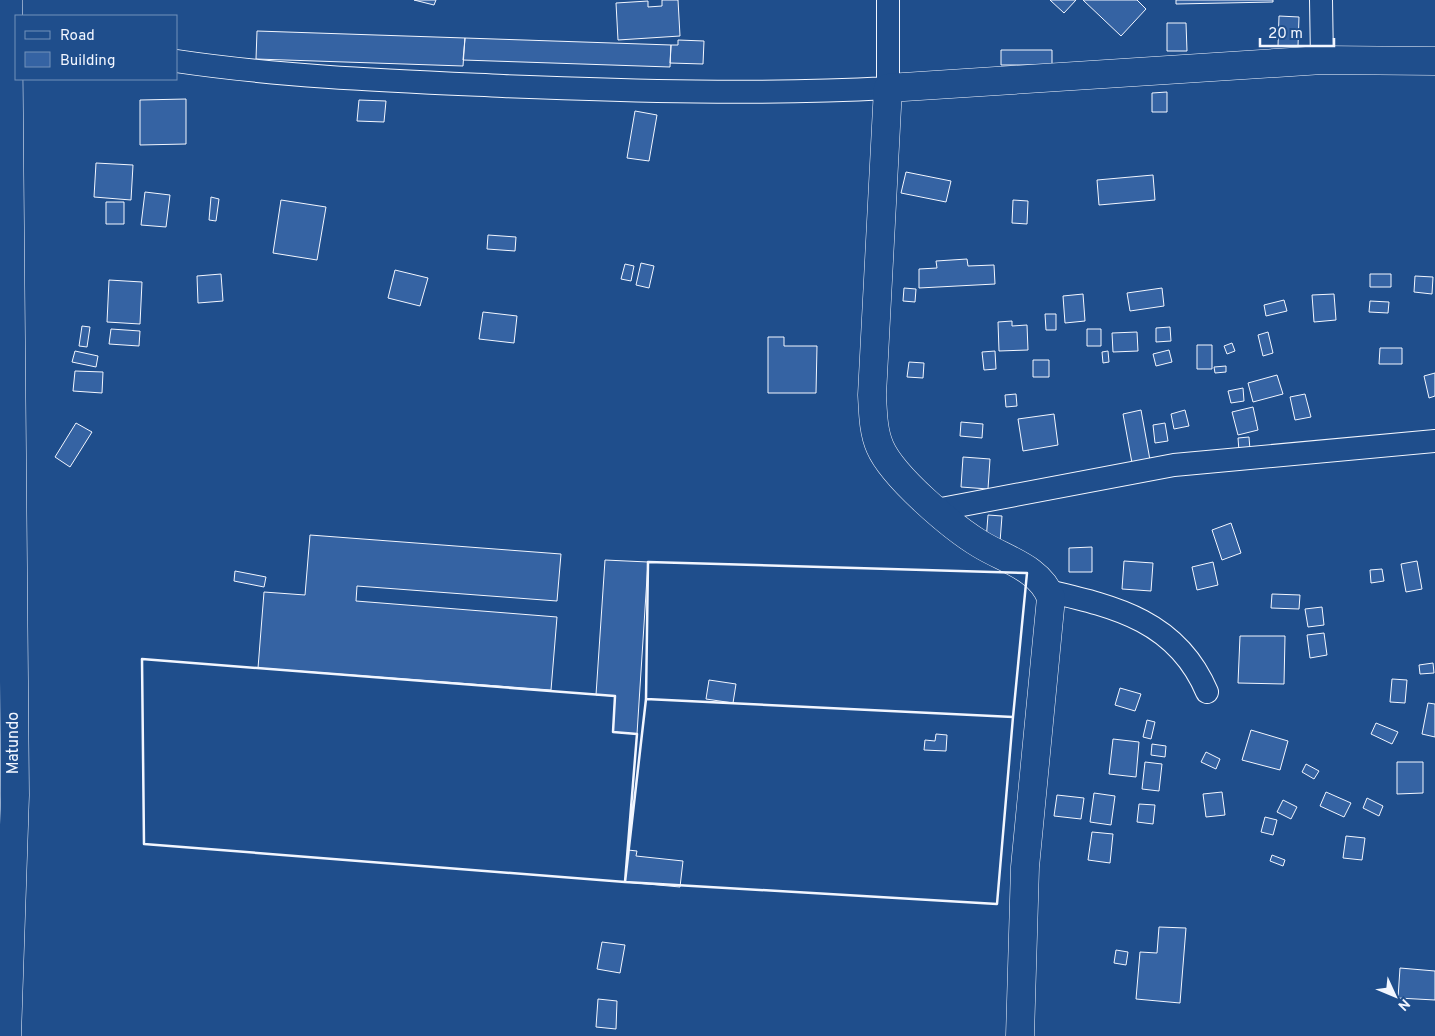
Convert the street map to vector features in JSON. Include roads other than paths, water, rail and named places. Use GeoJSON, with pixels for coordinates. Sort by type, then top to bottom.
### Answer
{"type":"FeatureCollection","features":[{"type":"Feature","properties":{"kind":"street","name":"Matundo"},"geometry":{"type":"LineString","coordinates":[[7,1036],[14,795],[6,338],[12,45],[8,0]]}},
{"type":"Feature","properties":{"kind":"street"},"geometry":{"type":"LineString","coordinates":[[888,0],[888,88],[872,395],[874,426],[880,447],[889,463],[936,510],[981,545],[1028,570],[1042,580],[1052,605],[1025,867],[1020,1036]]}},
{"type":"Feature","properties":{"kind":"street"},"geometry":{"type":"LineString","coordinates":[[1321,0],[1322,60]]}},
{"type":"Feature","properties":{"kind":"street"},"geometry":{"type":"LineString","coordinates":[[178,61],[238,70],[574,89],[766,93],[888,88],[1322,60],[1435,60]]}},
{"type":"Feature","properties":{"kind":"street"},"geometry":{"type":"LineString","coordinates":[[936,510],[1174,465],[1435,442]]}},
{"type":"Feature","properties":{"kind":"street"},"geometry":{"type":"LineString","coordinates":[[1048,592],[1098,603],[1139,618],[1175,646],[1196,672],[1207,692]]}}]}
